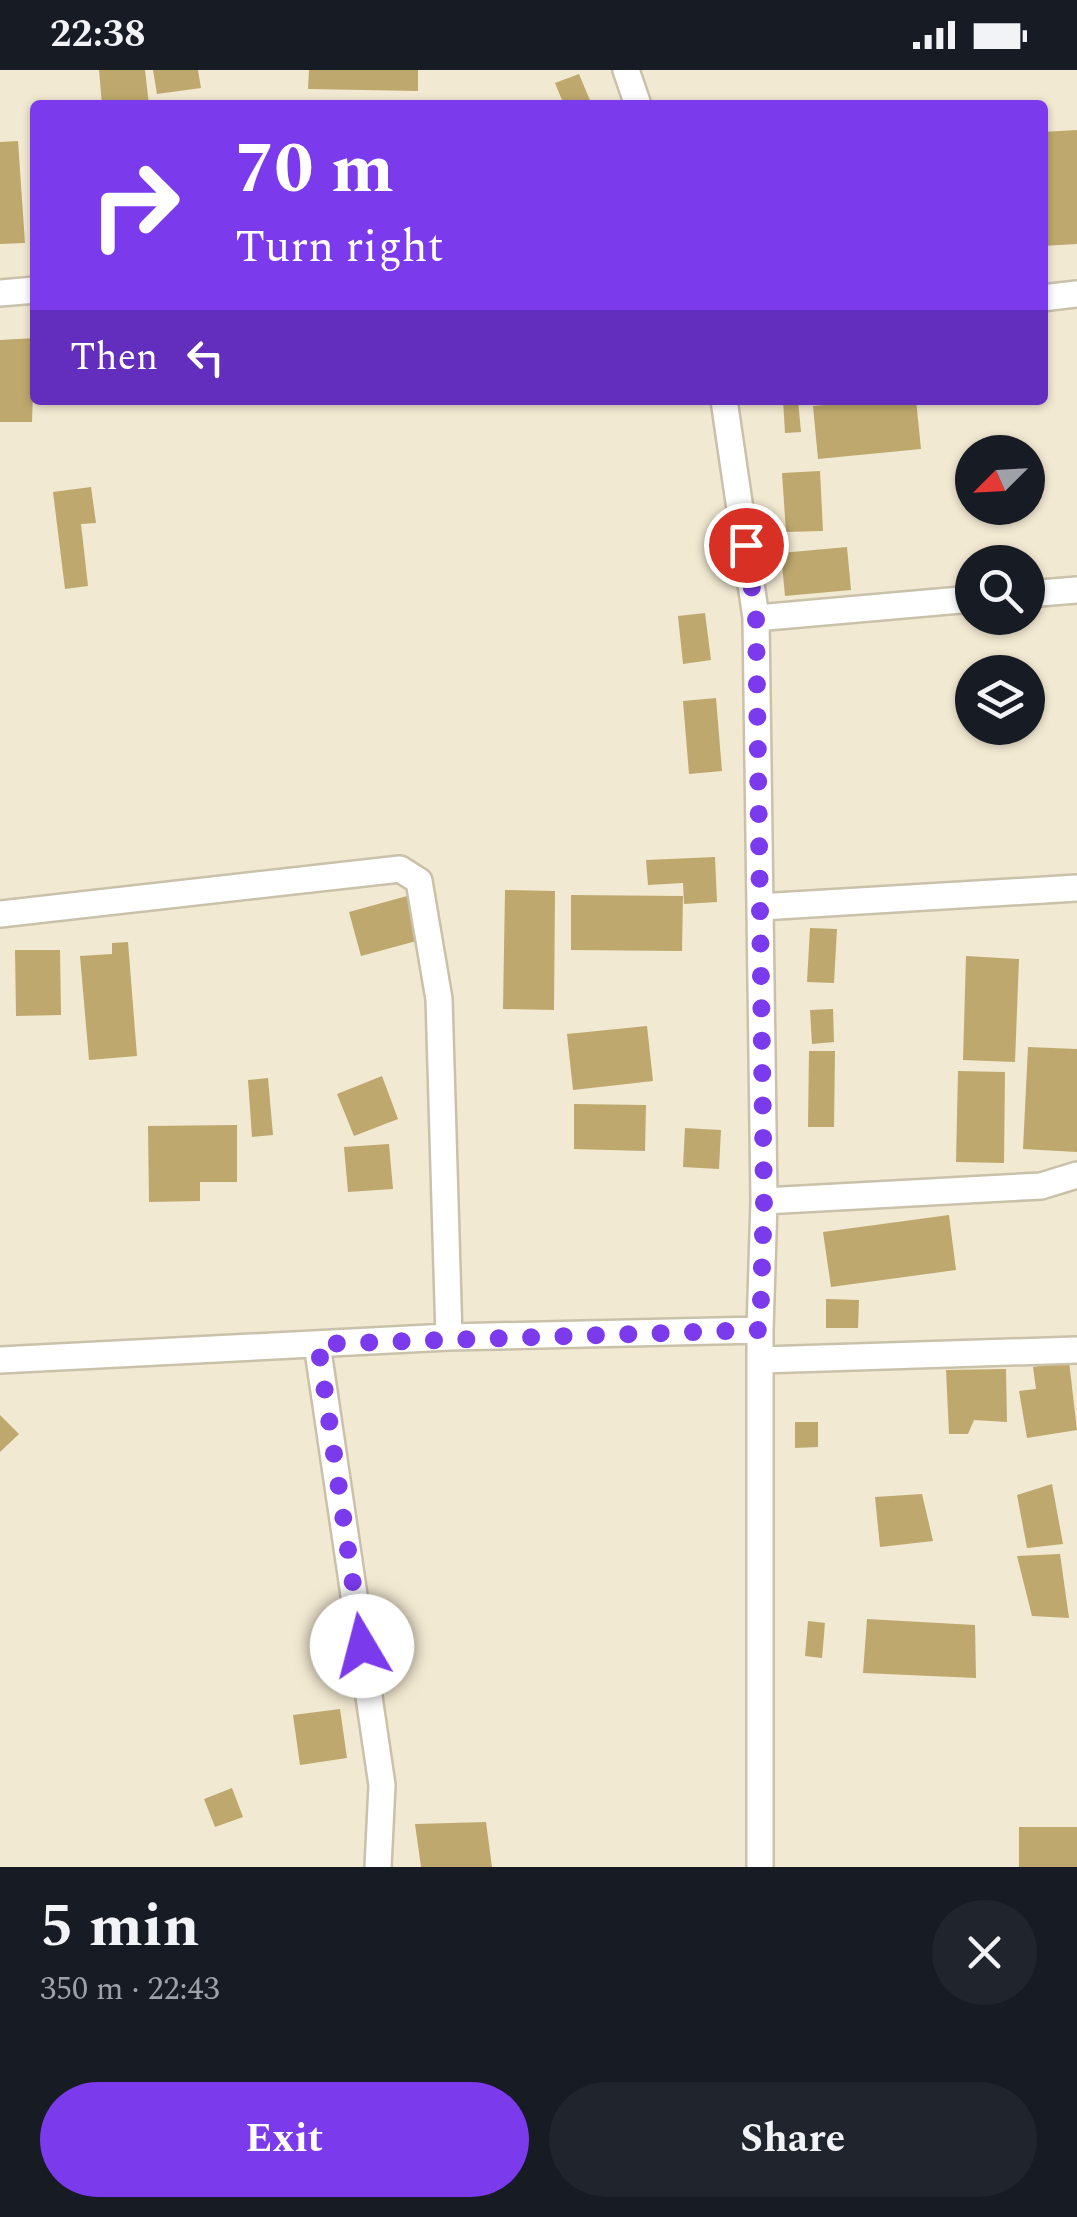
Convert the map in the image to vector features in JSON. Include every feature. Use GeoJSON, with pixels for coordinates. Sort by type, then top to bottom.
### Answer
{"type":"FeatureCollection","features":[{"type":"Feature","properties":{"kind":"street"},"geometry":{"type":"LineString","coordinates":[[626,70],[636,100]]}},
{"type":"Feature","properties":{"kind":"street"},"geometry":{"type":"LineString","coordinates":[[0,293],[30,290]]}},
{"type":"Feature","properties":{"kind":"street"},"geometry":{"type":"LineString","coordinates":[[1048,297],[1077,294]]}},
{"type":"Feature","properties":{"kind":"street"},"geometry":{"type":"LineString","coordinates":[[725,405],[756,618],[764,1201],[760,1330],[760,1867]]}},
{"type":"Feature","properties":{"kind":"street"},"geometry":{"type":"LineString","coordinates":[[1045,593],[1077,590]]}},
{"type":"Feature","properties":{"kind":"street"},"geometry":{"type":"LineString","coordinates":[[756,618],[955,600]]}},
{"type":"Feature","properties":{"kind":"street"},"geometry":{"type":"LineString","coordinates":[[0,914],[400,869],[419,880],[439,999],[448,1337]]}},
{"type":"Feature","properties":{"kind":"street"},"geometry":{"type":"LineString","coordinates":[[760,907],[1077,888]]}},
{"type":"Feature","properties":{"kind":"street"},"geometry":{"type":"LineString","coordinates":[[764,1201],[1041,1186],[1077,1175]]}},
{"type":"Feature","properties":{"kind":"street"},"geometry":{"type":"LineString","coordinates":[[0,1360],[448,1337],[760,1330]]}},
{"type":"Feature","properties":{"kind":"street"},"geometry":{"type":"LineString","coordinates":[[318,1344],[382,1785],[378,1867]]}},
{"type":"Feature","properties":{"kind":"street"},"geometry":{"type":"LineString","coordinates":[[760,1360],[1077,1350]]}},
{"type":"Feature","properties":{"kind":"building"},"geometry":{"type":"Polygon","coordinates":[[[99,70],[145,70],[148,100],[102,100],[99,70]]]}},
{"type":"Feature","properties":{"kind":"building"},"geometry":{"type":"Polygon","coordinates":[[[153,70],[198,70],[201,88],[157,94],[153,70]]]}},
{"type":"Feature","properties":{"kind":"building"},"geometry":{"type":"Polygon","coordinates":[[[309,70],[418,70],[418,91],[308,89],[309,70]]]}},
{"type":"Feature","properties":{"kind":"building"},"geometry":{"type":"Polygon","coordinates":[[[579,74],[590,100],[562,100],[555,83],[579,74]]]}},
{"type":"Feature","properties":{"kind":"building"},"geometry":{"type":"Polygon","coordinates":[[[1077,130],[1077,244],[1048,246],[1048,132],[1077,130]]]}},
{"type":"Feature","properties":{"kind":"building"},"geometry":{"type":"Polygon","coordinates":[[[18,141],[25,243],[0,244],[0,142],[18,141]]]}},
{"type":"Feature","properties":{"kind":"building"},"geometry":{"type":"Polygon","coordinates":[[[30,338],[32,422],[0,422],[0,340],[30,338]]]}},
{"type":"Feature","properties":{"kind":"building"},"geometry":{"type":"Polygon","coordinates":[[[783,405],[798,405],[801,432],[785,433],[783,405]]]}},
{"type":"Feature","properties":{"kind":"building"},"geometry":{"type":"Polygon","coordinates":[[[917,405],[921,449],[818,459],[813,406],[917,405]]]}},
{"type":"Feature","properties":{"kind":"building"},"geometry":{"type":"Polygon","coordinates":[[[820,471],[823,531],[786,532],[782,473],[820,471]]]}},
{"type":"Feature","properties":{"kind":"building"},"geometry":{"type":"Polygon","coordinates":[[[91,487],[96,523],[81,524],[88,586],[65,589],[53,492],[91,487]]]}},
{"type":"Feature","properties":{"kind":"building"},"geometry":{"type":"Polygon","coordinates":[[[847,547],[851,590],[785,596],[781,553],[847,547]]]}},
{"type":"Feature","properties":{"kind":"building"},"geometry":{"type":"Polygon","coordinates":[[[705,613],[711,660],[683,664],[678,616],[705,613]]]}},
{"type":"Feature","properties":{"kind":"building"},"geometry":{"type":"Polygon","coordinates":[[[716,698],[722,771],[689,774],[683,701],[716,698]]]}},
{"type":"Feature","properties":{"kind":"building"},"geometry":{"type":"Polygon","coordinates":[[[715,857],[717,902],[684,904],[683,883],[648,885],[646,860],[715,857]]]}},
{"type":"Feature","properties":{"kind":"building"},"geometry":{"type":"Polygon","coordinates":[[[505,890],[555,891],[554,1010],[503,1009],[505,890]]]}},
{"type":"Feature","properties":{"kind":"building"},"geometry":{"type":"Polygon","coordinates":[[[571,895],[683,896],[682,951],[571,950],[571,895]]]}},
{"type":"Feature","properties":{"kind":"building"},"geometry":{"type":"Polygon","coordinates":[[[407,896],[420,940],[361,956],[349,912],[407,896]]]}},
{"type":"Feature","properties":{"kind":"building"},"geometry":{"type":"Polygon","coordinates":[[[810,928],[837,929],[834,983],[807,982],[810,928]]]}},
{"type":"Feature","properties":{"kind":"building"},"geometry":{"type":"Polygon","coordinates":[[[128,942],[137,1056],[89,1060],[80,956],[112,954],[112,943],[128,942]]]}},
{"type":"Feature","properties":{"kind":"building"},"geometry":{"type":"Polygon","coordinates":[[[15,950],[60,950],[61,1015],[16,1016],[15,950]]]}},
{"type":"Feature","properties":{"kind":"building"},"geometry":{"type":"Polygon","coordinates":[[[966,956],[1019,959],[1015,1062],[963,1060],[966,956]]]}},
{"type":"Feature","properties":{"kind":"building"},"geometry":{"type":"Polygon","coordinates":[[[833,1009],[834,1042],[812,1044],[810,1010],[833,1009]]]}},
{"type":"Feature","properties":{"kind":"building"},"geometry":{"type":"Polygon","coordinates":[[[647,1026],[653,1081],[573,1090],[567,1034],[647,1026]]]}},
{"type":"Feature","properties":{"kind":"building"},"geometry":{"type":"Polygon","coordinates":[[[1028,1047],[1077,1049],[1077,1152],[1023,1149],[1028,1047]]]}},
{"type":"Feature","properties":{"kind":"building"},"geometry":{"type":"Polygon","coordinates":[[[809,1051],[835,1051],[834,1127],[808,1127],[809,1051]]]}},
{"type":"Feature","properties":{"kind":"building"},"geometry":{"type":"Polygon","coordinates":[[[958,1071],[1005,1072],[1004,1163],[956,1162],[958,1071]]]}},
{"type":"Feature","properties":{"kind":"building"},"geometry":{"type":"Polygon","coordinates":[[[382,1076],[398,1119],[354,1136],[337,1094],[382,1076]]]}},
{"type":"Feature","properties":{"kind":"building"},"geometry":{"type":"Polygon","coordinates":[[[268,1078],[273,1135],[252,1137],[248,1080],[268,1078]]]}},
{"type":"Feature","properties":{"kind":"building"},"geometry":{"type":"Polygon","coordinates":[[[574,1104],[646,1105],[645,1151],[574,1149],[574,1104]]]}},
{"type":"Feature","properties":{"kind":"building"},"geometry":{"type":"Polygon","coordinates":[[[237,1125],[237,1182],[200,1182],[200,1201],[149,1202],[148,1126],[237,1125]]]}},
{"type":"Feature","properties":{"kind":"building"},"geometry":{"type":"Polygon","coordinates":[[[685,1128],[721,1130],[719,1169],[683,1167],[685,1128]]]}},
{"type":"Feature","properties":{"kind":"building"},"geometry":{"type":"Polygon","coordinates":[[[389,1144],[393,1189],[348,1192],[344,1147],[389,1144]]]}},
{"type":"Feature","properties":{"kind":"building"},"geometry":{"type":"Polygon","coordinates":[[[949,1215],[956,1270],[831,1287],[823,1232],[949,1215]]]}},
{"type":"Feature","properties":{"kind":"building"},"geometry":{"type":"Polygon","coordinates":[[[826,1299],[859,1300],[858,1328],[826,1328],[826,1299]]]}},
{"type":"Feature","properties":{"kind":"building"},"geometry":{"type":"Polygon","coordinates":[[[1069,1361],[1077,1430],[1027,1438],[1019,1391],[1036,1389],[1033,1367],[1069,1361]]]}},
{"type":"Feature","properties":{"kind":"building"},"geometry":{"type":"Polygon","coordinates":[[[1006,1369],[1007,1422],[974,1420],[968,1434],[949,1434],[946,1370],[1006,1369]]]}},
{"type":"Feature","properties":{"kind":"building"},"geometry":{"type":"Polygon","coordinates":[[[0,1415],[19,1434],[0,1452],[0,1415]]]}},
{"type":"Feature","properties":{"kind":"building"},"geometry":{"type":"Polygon","coordinates":[[[795,1422],[818,1422],[818,1447],[795,1448],[795,1422]]]}},
{"type":"Feature","properties":{"kind":"building"},"geometry":{"type":"Polygon","coordinates":[[[1052,1484],[1063,1544],[1027,1548],[1017,1495],[1052,1484]]]}},
{"type":"Feature","properties":{"kind":"building"},"geometry":{"type":"Polygon","coordinates":[[[922,1494],[933,1541],[880,1547],[875,1497],[922,1494]]]}},
{"type":"Feature","properties":{"kind":"building"},"geometry":{"type":"Polygon","coordinates":[[[1060,1554],[1069,1618],[1032,1616],[1017,1556],[1060,1554]]]}},
{"type":"Feature","properties":{"kind":"building"},"geometry":{"type":"Polygon","coordinates":[[[867,1619],[975,1625],[976,1678],[863,1673],[867,1619]]]}},
{"type":"Feature","properties":{"kind":"building"},"geometry":{"type":"Polygon","coordinates":[[[808,1621],[825,1623],[822,1658],[805,1656],[808,1621]]]}},
{"type":"Feature","properties":{"kind":"building"},"geometry":{"type":"Polygon","coordinates":[[[340,1709],[347,1758],[300,1765],[293,1715],[340,1709]]]}},
{"type":"Feature","properties":{"kind":"building"},"geometry":{"type":"Polygon","coordinates":[[[232,1788],[243,1817],[215,1827],[204,1799],[232,1788]]]}},
{"type":"Feature","properties":{"kind":"building"},"geometry":{"type":"Polygon","coordinates":[[[486,1822],[492,1867],[421,1867],[415,1824],[486,1822]]]}},
{"type":"Feature","properties":{"kind":"building"},"geometry":{"type":"Polygon","coordinates":[[[1019,1827],[1077,1827],[1077,1867],[1019,1867],[1019,1827]]]}},
{"type":"Feature","properties":{"kind":"route"},"geometry":{"type":"LineString","coordinates":[[362,1646],[318,1344],[760,1330],[764,1201],[756,618],[746,545]]}}]}
